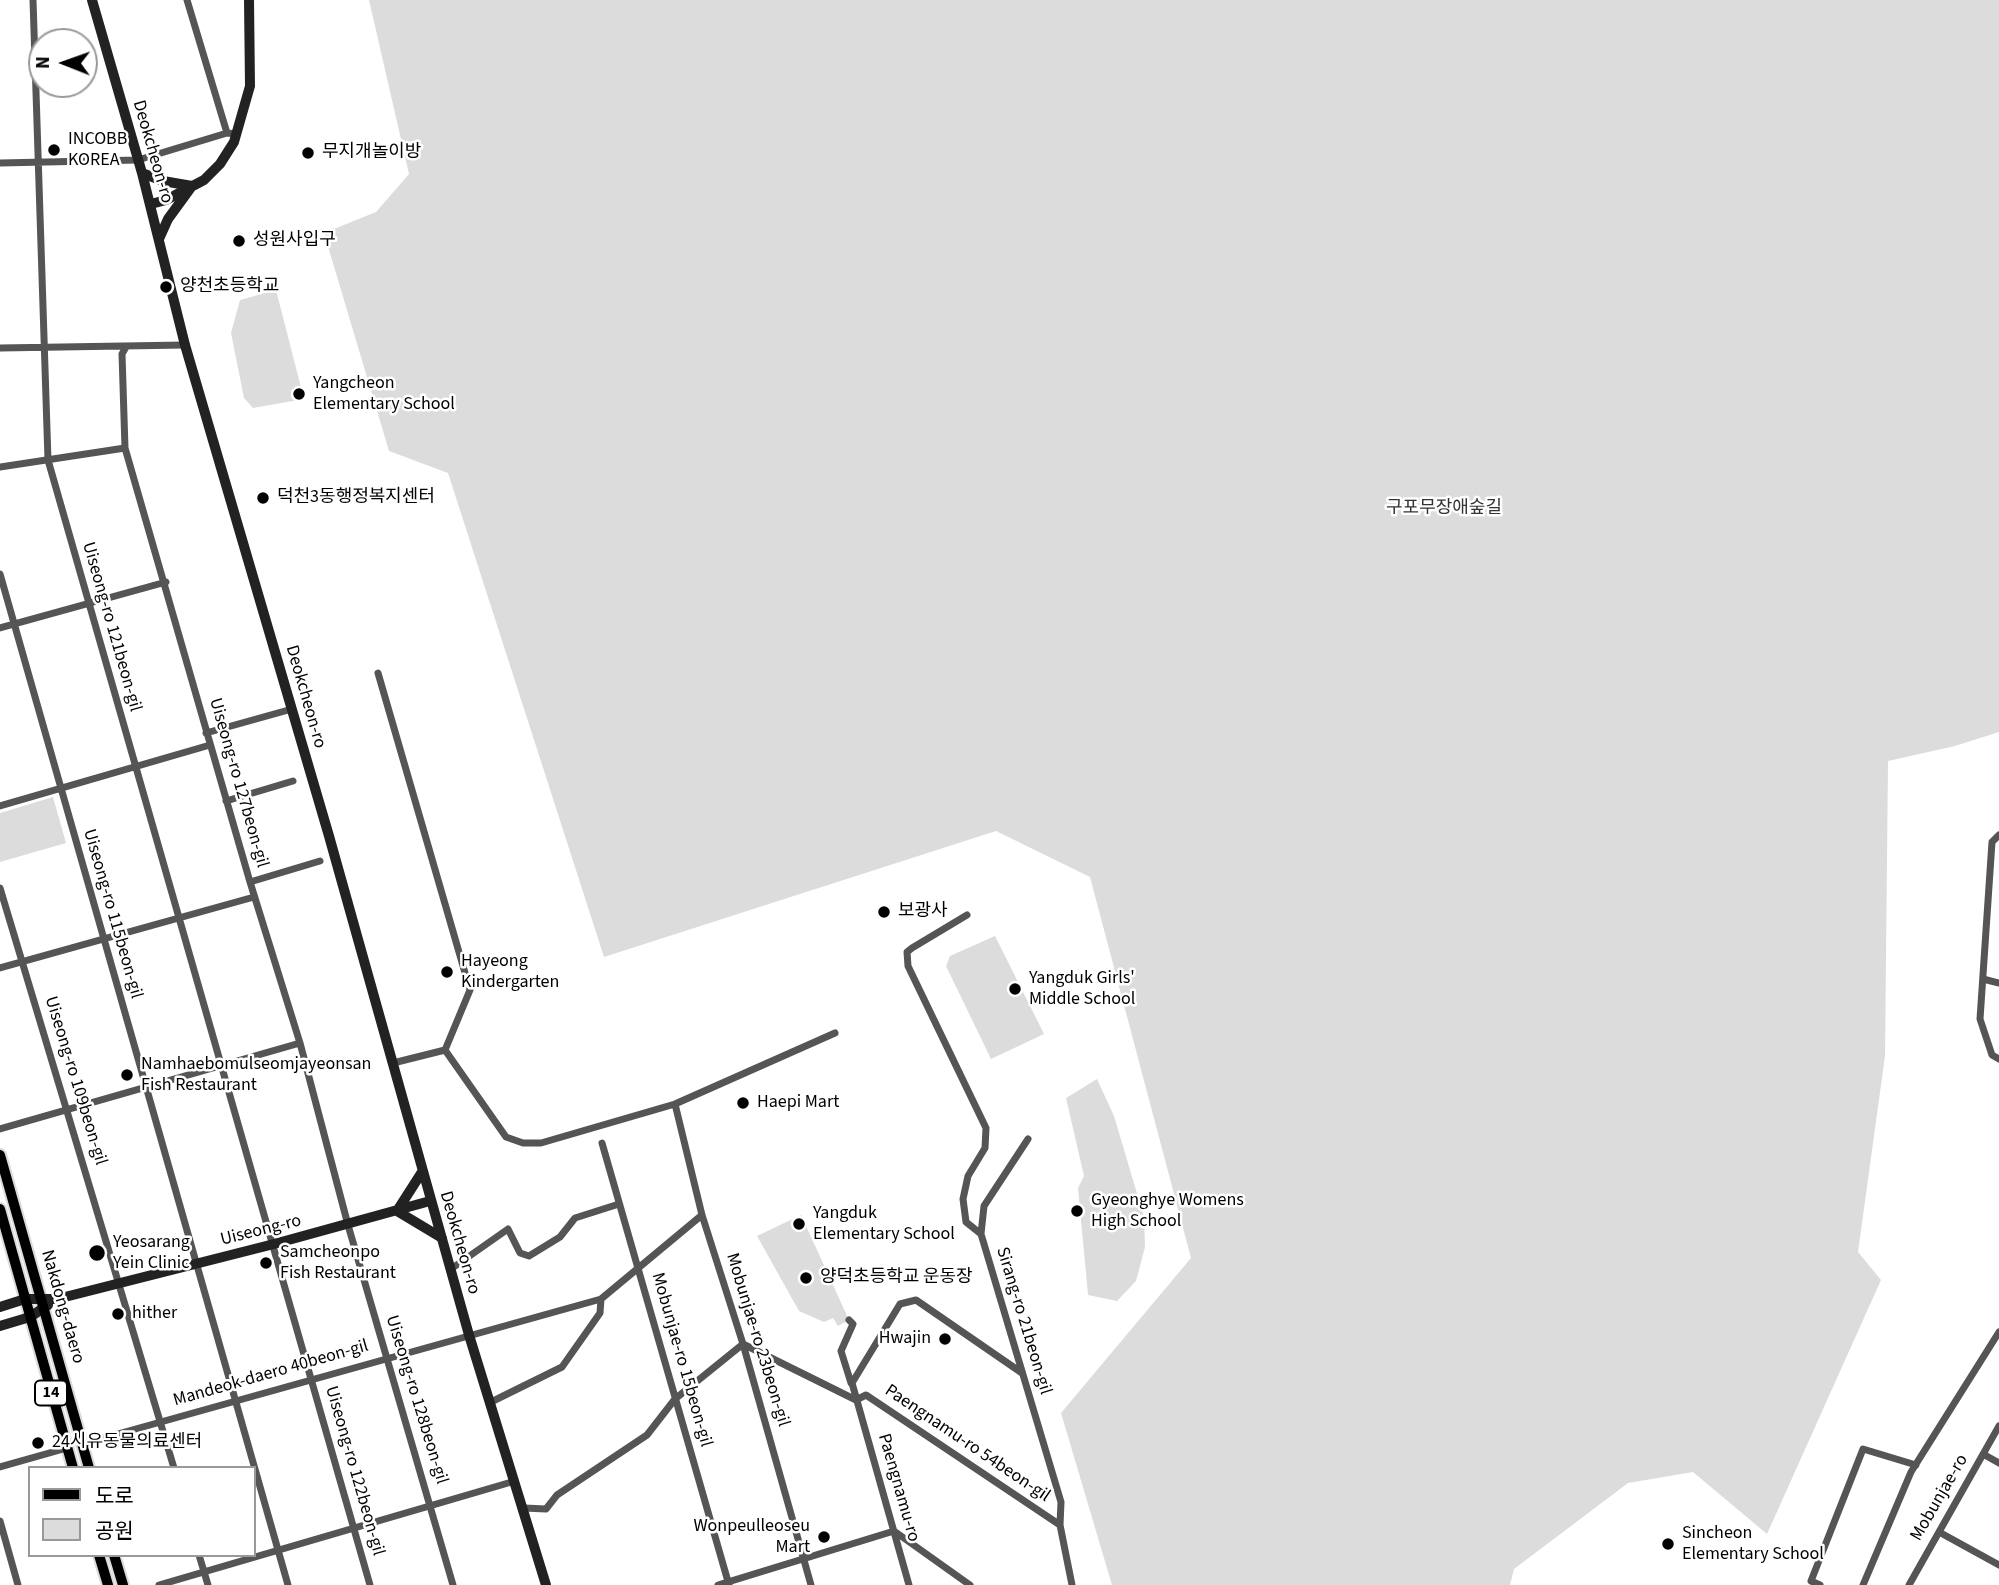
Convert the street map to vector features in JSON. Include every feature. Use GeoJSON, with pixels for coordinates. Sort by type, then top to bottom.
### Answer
{"type":"FeatureCollection","features":[{"type":"Feature","properties":{"kind":"main road","name":"Deokcheon-ro"},"geometry":{"type":"LineString","coordinates":[[92,0],[151,204],[185,345],[292,709],[469,1335],[516,1480],[546,1585]]}},
{"type":"Feature","properties":{"kind":"main road"},"geometry":{"type":"LineString","coordinates":[[151,204],[204,180],[220,164],[250,86],[249,0]]}},
{"type":"Feature","properties":{"kind":"main road"},"geometry":{"type":"LineString","coordinates":[[142,173],[163,181],[192,186]]}},
{"type":"Feature","properties":{"kind":"main road"},"geometry":{"type":"LineString","coordinates":[[159,240],[168,219],[192,186]]}},
{"type":"Feature","properties":{"kind":"main road","name":"Nakdong-daero"},"geometry":{"type":"LineString","coordinates":[[0,1155],[88,1466]]}},
{"type":"Feature","properties":{"kind":"main road"},"geometry":{"type":"LineString","coordinates":[[422,1172],[397,1210],[442,1238]]}},
{"type":"Feature","properties":{"kind":"main road","name":"Uiseong-ro"},"geometry":{"type":"LineString","coordinates":[[0,1307],[25,1300],[43,1303],[348,1225],[430,1200]]}},
{"type":"Feature","properties":{"kind":"main road","name":"14"},"geometry":{"type":"LineString","coordinates":[[0,1209],[72,1466]]}},
{"type":"Feature","properties":{"kind":"main road","name":"Uiseong-ro"},"geometry":{"type":"LineString","coordinates":[[0,1326],[30,1317],[43,1303]]}},
{"type":"Feature","properties":{"kind":"main road"},"geometry":{"type":"LineString","coordinates":[[100,1557],[108,1585]]}},
{"type":"Feature","properties":{"kind":"main road"},"geometry":{"type":"LineString","coordinates":[[115,1557],[123,1585]]}},
{"type":"Feature","properties":{"kind":"street","name":"Uiseong-ro 121beon-gil"},"geometry":{"type":"LineString","coordinates":[[33,0],[48,460],[274,1244]]}},
{"type":"Feature","properties":{"kind":"street"},"geometry":{"type":"LineString","coordinates":[[0,163],[138,160],[232,133],[187,0]]}},
{"type":"Feature","properties":{"kind":"street"},"geometry":{"type":"LineString","coordinates":[[0,348],[185,345]]}},
{"type":"Feature","properties":{"kind":"street","name":"Uiseong-ro 127beon-gil"},"geometry":{"type":"LineString","coordinates":[[126,347],[122,354],[125,448],[166,583],[254,897],[300,1043],[348,1225]]}},
{"type":"Feature","properties":{"kind":"street"},"geometry":{"type":"LineString","coordinates":[[0,467],[125,448]]}},
{"type":"Feature","properties":{"kind":"street","name":"Uiseong-ro 115beon-gil"},"geometry":{"type":"LineString","coordinates":[[0,574],[102,940],[254,1466]]}},
{"type":"Feature","properties":{"kind":"street"},"geometry":{"type":"LineString","coordinates":[[0,628],[166,583]]}},
{"type":"Feature","properties":{"kind":"street"},"geometry":{"type":"LineString","coordinates":[[378,673],[470,990],[445,1050]]}},
{"type":"Feature","properties":{"kind":"street"},"geometry":{"type":"LineString","coordinates":[[206,733],[292,709]]}},
{"type":"Feature","properties":{"kind":"street"},"geometry":{"type":"LineString","coordinates":[[0,806],[210,745]]}},
{"type":"Feature","properties":{"kind":"street"},"geometry":{"type":"LineString","coordinates":[[226,801],[293,781]]}},
{"type":"Feature","properties":{"kind":"street"},"geometry":{"type":"LineString","coordinates":[[1998,837],[1992,842],[1995,884],[1980,1019],[1992,1055],[1999,1059]]}},
{"type":"Feature","properties":{"kind":"street"},"geometry":{"type":"LineString","coordinates":[[250,882],[320,861]]}},
{"type":"Feature","properties":{"kind":"street","name":"Uiseong-ro 109beon-gil"},"geometry":{"type":"LineString","coordinates":[[0,888],[173,1466]]}},
{"type":"Feature","properties":{"kind":"street"},"geometry":{"type":"LineString","coordinates":[[0,968],[254,897]]}},
{"type":"Feature","properties":{"kind":"street","name":"Sirang-ro 21beon-gil"},"geometry":{"type":"LineString","coordinates":[[967,915],[912,948],[907,953],[908,965],[986,1128],[985,1148],[968,1176],[963,1199],[966,1222],[981,1234],[1061,1502],[1060,1525],[1072,1585]]}},
{"type":"Feature","properties":{"kind":"street"},"geometry":{"type":"LineString","coordinates":[[1983,979],[1999,983]]}},
{"type":"Feature","properties":{"kind":"street"},"geometry":{"type":"LineString","coordinates":[[445,1050],[506,1137],[523,1143],[541,1143],[675,1104],[835,1032]]}},
{"type":"Feature","properties":{"kind":"street"},"geometry":{"type":"LineString","coordinates":[[0,1129],[300,1043]]}},
{"type":"Feature","properties":{"kind":"street"},"geometry":{"type":"LineString","coordinates":[[393,1063],[445,1050]]}},
{"type":"Feature","properties":{"kind":"street","name":"Mobunjae-ro 23beon-gil"},"geometry":{"type":"LineString","coordinates":[[675,1104],[702,1214],[743,1344],[811,1585]]}},
{"type":"Feature","properties":{"kind":"street"},"geometry":{"type":"LineString","coordinates":[[981,1234],[984,1206],[1028,1139]]}},
{"type":"Feature","properties":{"kind":"street","name":"Mobunjae-ro 15beon-gil"},"geometry":{"type":"LineString","coordinates":[[602,1143],[728,1583]]}},
{"type":"Feature","properties":{"kind":"street"},"geometry":{"type":"LineString","coordinates":[[452,1269],[509,1229],[520,1253],[529,1256],[560,1237],[575,1218],[619,1204]]}},
{"type":"Feature","properties":{"kind":"street"},"geometry":{"type":"LineString","coordinates":[[491,1402],[562,1367],[600,1313],[601,1299],[702,1214]]}},
{"type":"Feature","properties":{"kind":"street","name":"Uiseong-ro 128beon-gil"},"geometry":{"type":"LineString","coordinates":[[348,1225],[453,1585]]}},
{"type":"Feature","properties":{"kind":"street","name":"Uiseong-ro 122beon-gil"},"geometry":{"type":"LineString","coordinates":[[274,1244],[274,1258],[370,1585]]}},
{"type":"Feature","properties":{"kind":"street","name":"Mandeok-daero 40beon-gil"},"geometry":{"type":"LineString","coordinates":[[82,1444],[601,1299]]}},
{"type":"Feature","properties":{"kind":"street","name":"Paengnamu-ro"},"geometry":{"type":"LineString","coordinates":[[856,1399],[852,1383],[900,1304],[916,1300],[1023,1373]]}},
{"type":"Feature","properties":{"kind":"street","name":"Paengnamu-ro"},"geometry":{"type":"LineString","coordinates":[[849,1320],[853,1324],[841,1351],[909,1585]]}},
{"type":"Feature","properties":{"kind":"street"},"geometry":{"type":"LineString","coordinates":[[1863,1585],[1916,1465],[1999,1332]]}},
{"type":"Feature","properties":{"kind":"street"},"geometry":{"type":"LineString","coordinates":[[524,1508],[546,1510],[557,1495],[647,1436],[675,1399],[743,1344],[856,1399]]}},
{"type":"Feature","properties":{"kind":"street","name":"Paengnamu-ro 54beon-gil"},"geometry":{"type":"LineString","coordinates":[[856,1399],[866,1395],[1060,1525]]}},
{"type":"Feature","properties":{"kind":"street","name":"Mobunjae-ro"},"geometry":{"type":"LineString","coordinates":[[1909,1585],[1999,1426]]}},
{"type":"Feature","properties":{"kind":"street"},"geometry":{"type":"LineString","coordinates":[[0,1467],[67,1448]]}},
{"type":"Feature","properties":{"kind":"street"},"geometry":{"type":"LineString","coordinates":[[1820,1585],[1811,1581],[1863,1449],[1916,1465]]}},
{"type":"Feature","properties":{"kind":"street"},"geometry":{"type":"LineString","coordinates":[[1983,1454],[1999,1463]]}},
{"type":"Feature","properties":{"kind":"street","name":"Uiseong-ro 115beon-gil"},"geometry":{"type":"LineString","coordinates":[[256,1472],[288,1585]]}},
{"type":"Feature","properties":{"kind":"street"},"geometry":{"type":"LineString","coordinates":[[256,1557],[516,1480]]}},
{"type":"Feature","properties":{"kind":"street"},"geometry":{"type":"LineString","coordinates":[[0,1521],[18,1585]]}},
{"type":"Feature","properties":{"kind":"street"},"geometry":{"type":"LineString","coordinates":[[718,1585],[894,1531],[970,1585]]}},
{"type":"Feature","properties":{"kind":"street"},"geometry":{"type":"LineString","coordinates":[[1939,1532],[1999,1565]]}},
{"type":"Feature","properties":{"kind":"street"},"geometry":{"type":"LineString","coordinates":[[200,1557],[208,1585]]}},
{"type":"Feature","properties":{"kind":"street"},"geometry":{"type":"LineString","coordinates":[[159,1585],[254,1557]]}},
{"type":"Feature","properties":{"kind":"green space","name":"구포무장애숲길"},"geometry":{"type":"Polygon","coordinates":[[[369,0],[1999,0],[1999,732],[1955,746],[1888,761],[1885,1056],[1858,1252],[1881,1280],[1767,1534],[1693,1472],[1628,1483],[1514,1569],[1510,1585],[1112,1585],[1061,1413],[1191,1258],[1090,877],[996,831],[604,957],[448,473],[389,451],[324,233],[376,212],[409,174],[369,0]]]}},
{"type":"Feature","properties":{"kind":"green space"},"geometry":{"type":"Polygon","coordinates":[[[276,290],[304,399],[253,408],[244,398],[231,333],[240,300],[276,290]]]}},
{"type":"Feature","properties":{"kind":"green space"},"geometry":{"type":"Polygon","coordinates":[[[53,797],[66,843],[0,862],[0,813],[53,797]]]}},
{"type":"Feature","properties":{"kind":"green space"},"geometry":{"type":"Polygon","coordinates":[[[995,936],[1044,1034],[991,1059],[946,966],[950,956],[995,936]]]}},
{"type":"Feature","properties":{"kind":"green space"},"geometry":{"type":"Polygon","coordinates":[[[1097,1079],[1114,1116],[1144,1217],[1145,1247],[1136,1281],[1117,1301],[1088,1295],[1078,1188],[1084,1176],[1066,1098],[1097,1079]]]}},
{"type":"Feature","properties":{"kind":"green space","name":"양덕초등학교 운동장"},"geometry":{"type":"Polygon","coordinates":[[[801,1215],[849,1320],[838,1326],[833,1318],[824,1322],[799,1311],[757,1236],[801,1215]]]}},
{"type":"Feature","properties":{"kind":"place","name":"INCOBB KOREA"},"geometry":{"type":"Point","coordinates":[54,150]}},
{"type":"Feature","properties":{"kind":"place","name":"무지개놀이방"},"geometry":{"type":"Point","coordinates":[308,153]}},
{"type":"Feature","properties":{"kind":"place","name":"성원사입구"},"geometry":{"type":"Point","coordinates":[239,241]}},
{"type":"Feature","properties":{"kind":"place","name":"양천초등학교"},"geometry":{"type":"Point","coordinates":[166,287]}},
{"type":"Feature","properties":{"kind":"place","name":"Yangcheon Elementary School"},"geometry":{"type":"Point","coordinates":[299,394]}},
{"type":"Feature","properties":{"kind":"place","name":"덕천3동행정복지센터"},"geometry":{"type":"Point","coordinates":[263,498]}},
{"type":"Feature","properties":{"kind":"place","name":"보광사"},"geometry":{"type":"Point","coordinates":[884,912]}},
{"type":"Feature","properties":{"kind":"place","name":"Hayeong Kindergarten"},"geometry":{"type":"Point","coordinates":[447,972]}},
{"type":"Feature","properties":{"kind":"place","name":"Yangduk Girls' Middle School"},"geometry":{"type":"Point","coordinates":[1015,989]}},
{"type":"Feature","properties":{"kind":"place","name":"Namhaebomulseomjayeonsan Fish Restaurant"},"geometry":{"type":"Point","coordinates":[127,1075]}},
{"type":"Feature","properties":{"kind":"place","name":"Haepi Mart"},"geometry":{"type":"Point","coordinates":[743,1103]}},
{"type":"Feature","properties":{"kind":"place","name":"Gyeonghye Womens High School"},"geometry":{"type":"Point","coordinates":[1077,1211]}},
{"type":"Feature","properties":{"kind":"place","name":"Yangduk Elementary School"},"geometry":{"type":"Point","coordinates":[799,1224]}},
{"type":"Feature","properties":{"kind":"place","name":"Yeosarang Yein Clinic"},"geometry":{"type":"Point","coordinates":[97,1253]}},
{"type":"Feature","properties":{"kind":"place","name":"Samcheonpo Fish Restaurant"},"geometry":{"type":"Point","coordinates":[266,1263]}},
{"type":"Feature","properties":{"kind":"place","name":"양덕초등학교 운동장"},"geometry":{"type":"Point","coordinates":[806,1278]}},
{"type":"Feature","properties":{"kind":"place","name":"hither"},"geometry":{"type":"Point","coordinates":[118,1314]}},
{"type":"Feature","properties":{"kind":"place","name":"Hwajin"},"geometry":{"type":"Point","coordinates":[945,1339]}},
{"type":"Feature","properties":{"kind":"place","name":"24시유동물의료센터"},"geometry":{"type":"Point","coordinates":[38,1443]}},
{"type":"Feature","properties":{"kind":"place","name":"Wonpeulleoseu Mart"},"geometry":{"type":"Point","coordinates":[824,1537]}},
{"type":"Feature","properties":{"kind":"place","name":"Sincheon Elementary School"},"geometry":{"type":"Point","coordinates":[1668,1544]}}]}
